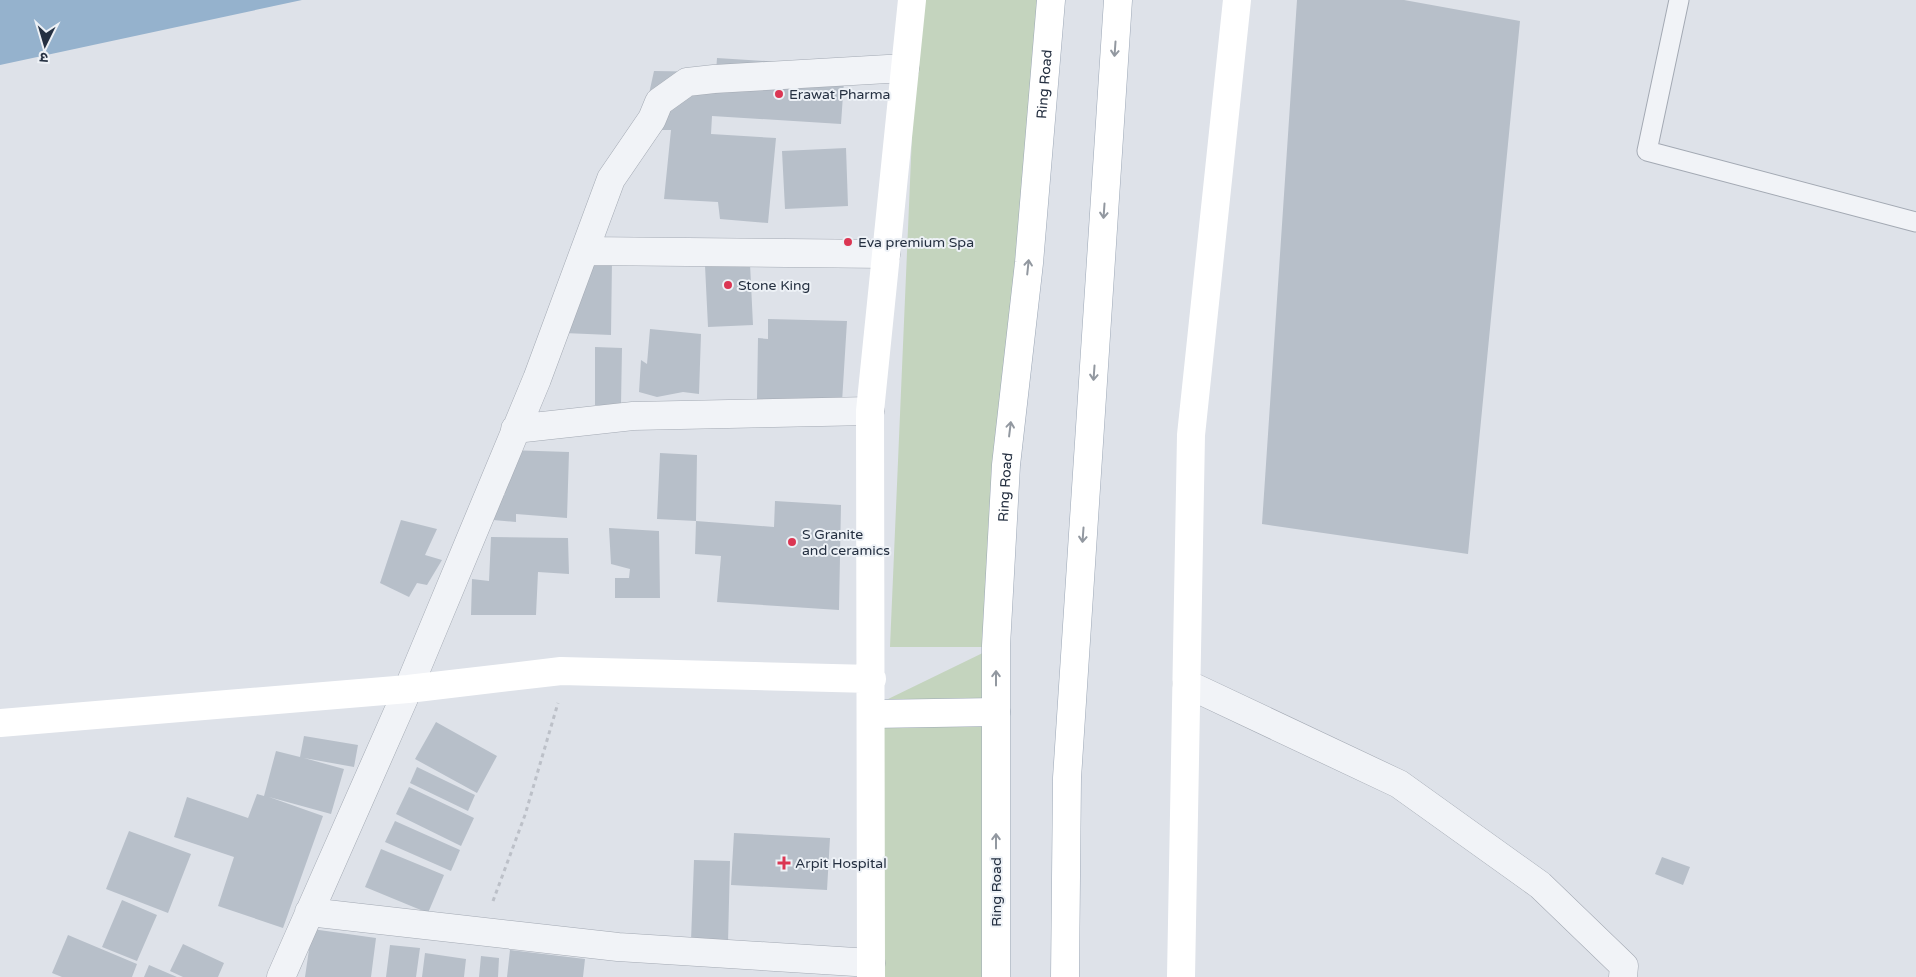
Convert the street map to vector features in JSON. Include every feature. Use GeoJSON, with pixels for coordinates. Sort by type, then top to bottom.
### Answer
{"type":"FeatureCollection","features":[{"type":"Feature","properties":{"kind":"street"},"geometry":{"type":"LineString","coordinates":[[309,912],[618,947],[871,970],[872,679],[870,411],[912,0]]}},
{"type":"Feature","properties":{"kind":"street","name":"Ring Road"},"geometry":{"type":"LineString","coordinates":[[996,977],[996,646],[1006,465],[1029,263],[1051,0]]}},
{"type":"Feature","properties":{"kind":"street"},"geometry":{"type":"LineString","coordinates":[[1065,977],[1067,778],[1118,0]]}},
{"type":"Feature","properties":{"kind":"street"},"geometry":{"type":"LineString","coordinates":[[1181,977],[1191,435],[1237,0]]}},
{"type":"Feature","properties":{"kind":"street"},"geometry":{"type":"LineString","coordinates":[[281,977],[408,689],[537,379],[611,179],[652,119],[659,102],[687,82],[714,78],[905,68]]}},
{"type":"Feature","properties":{"kind":"street"},"geometry":{"type":"LineString","coordinates":[[584,251],[886,254]]}},
{"type":"Feature","properties":{"kind":"street"},"geometry":{"type":"LineString","coordinates":[[515,429],[633,416],[870,411]]}},
{"type":"Feature","properties":{"kind":"street"},"geometry":{"type":"LineString","coordinates":[[0,724],[408,689],[561,671],[872,679]]}},
{"type":"Feature","properties":{"kind":"street"},"geometry":{"type":"LineString","coordinates":[[1187,684],[1399,784],[1540,885],[1624,966],[1623,977]]}},
{"type":"Feature","properties":{"kind":"street"},"geometry":{"type":"LineString","coordinates":[[872,714],[996,712]]}},
{"type":"Feature","properties":{"kind":"lane"},"geometry":{"type":"LineString","coordinates":[[1679,0],[1647,151],[1916,222]]}},
{"type":"Feature","properties":{"kind":"path"},"geometry":{"type":"LineString","coordinates":[[481,932],[525,816],[559,702],[561,671]]}},
{"type":"Feature","properties":{"kind":"green space"},"geometry":{"type":"Polygon","coordinates":[[[923,0],[1053,0],[996,646],[989,977],[878,977],[884,701],[995,647],[890,647],[915,66],[923,0]]]}},
{"type":"Feature","properties":{"kind":"water"},"geometry":{"type":"Polygon","coordinates":[[[0,0],[302,0],[0,65],[0,0]]]}},
{"type":"Feature","properties":{"kind":"building"},"geometry":{"type":"Polygon","coordinates":[[[1297,0],[1404,0],[1520,21],[1468,554],[1262,524],[1297,0]]]}},
{"type":"Feature","properties":{"kind":"building"},"geometry":{"type":"Polygon","coordinates":[[[717,58],[845,66],[841,124],[712,116],[711,134],[776,138],[768,223],[720,219],[718,202],[664,199],[671,130],[641,130],[654,71],[716,72],[717,58]]]}},
{"type":"Feature","properties":{"kind":"building"},"geometry":{"type":"Polygon","coordinates":[[[846,148],[848,206],[785,209],[782,151],[846,148]]]}},
{"type":"Feature","properties":{"kind":"building","name":"Stone King"},"geometry":{"type":"Polygon","coordinates":[[[749,243],[753,325],[708,327],[704,245],[749,243]]]}},
{"type":"Feature","properties":{"kind":"building"},"geometry":{"type":"Polygon","coordinates":[[[571,256],[612,260],[611,335],[564,333],[571,256]]]}},
{"type":"Feature","properties":{"kind":"building"},"geometry":{"type":"Polygon","coordinates":[[[768,319],[847,321],[842,402],[757,399],[758,338],[768,339],[768,319]]]}},
{"type":"Feature","properties":{"kind":"building"},"geometry":{"type":"Polygon","coordinates":[[[650,329],[701,334],[699,394],[683,392],[657,397],[639,392],[641,360],[647,364],[650,329]]]}},
{"type":"Feature","properties":{"kind":"building"},"geometry":{"type":"Polygon","coordinates":[[[595,347],[622,348],[621,405],[595,405],[595,347]]]}},
{"type":"Feature","properties":{"kind":"building"},"geometry":{"type":"Polygon","coordinates":[[[507,450],[569,452],[567,518],[516,514],[516,522],[493,520],[494,497],[505,495],[507,450]]]}},
{"type":"Feature","properties":{"kind":"building"},"geometry":{"type":"Polygon","coordinates":[[[660,453],[697,455],[696,521],[657,519],[660,453]]]}},
{"type":"Feature","properties":{"kind":"building","name":"S Granite and ceramics"},"geometry":{"type":"Polygon","coordinates":[[[775,501],[841,505],[839,610],[717,602],[721,556],[695,554],[696,521],[774,527],[775,501]]]}},
{"type":"Feature","properties":{"kind":"building"},"geometry":{"type":"Polygon","coordinates":[[[401,520],[437,529],[425,555],[442,560],[427,585],[417,583],[409,597],[380,583],[401,520]]]}},
{"type":"Feature","properties":{"kind":"building"},"geometry":{"type":"Polygon","coordinates":[[[609,528],[659,531],[660,598],[615,598],[615,578],[629,578],[630,569],[611,564],[609,528]]]}},
{"type":"Feature","properties":{"kind":"building"},"geometry":{"type":"Polygon","coordinates":[[[491,537],[568,538],[569,574],[538,572],[536,615],[471,615],[472,579],[489,581],[491,537]]]}},
{"type":"Feature","properties":{"kind":"building"},"geometry":{"type":"Polygon","coordinates":[[[436,722],[497,756],[477,793],[415,759],[436,722]]]}},
{"type":"Feature","properties":{"kind":"building"},"geometry":{"type":"Polygon","coordinates":[[[304,736],[358,745],[354,767],[304,758],[344,769],[331,814],[269,797],[323,816],[283,928],[218,906],[234,857],[174,837],[187,797],[248,818],[257,794],[264,796],[276,751],[300,757],[304,736]]]}},
{"type":"Feature","properties":{"kind":"building"},"geometry":{"type":"Polygon","coordinates":[[[417,767],[475,795],[468,811],[410,783],[417,767]]]}},
{"type":"Feature","properties":{"kind":"building"},"geometry":{"type":"Polygon","coordinates":[[[409,787],[474,818],[461,846],[396,814],[409,787]]]}},
{"type":"Feature","properties":{"kind":"building"},"geometry":{"type":"Polygon","coordinates":[[[395,821],[460,850],[451,871],[385,842],[395,821]]]}},
{"type":"Feature","properties":{"kind":"building"},"geometry":{"type":"Polygon","coordinates":[[[129,831],[191,854],[168,913],[106,889],[129,831]]]}},
{"type":"Feature","properties":{"kind":"building","name":"Arpit Hospital"},"geometry":{"type":"Polygon","coordinates":[[[734,833],[830,838],[827,890],[731,885],[734,833]]]}},
{"type":"Feature","properties":{"kind":"building"},"geometry":{"type":"Polygon","coordinates":[[[381,849],[444,875],[428,913],[365,887],[381,849]]]}},
{"type":"Feature","properties":{"kind":"building"},"geometry":{"type":"Polygon","coordinates":[[[1662,857],[1690,867],[1683,885],[1655,874],[1662,857]]]}},
{"type":"Feature","properties":{"kind":"building"},"geometry":{"type":"Polygon","coordinates":[[[694,860],[730,861],[728,943],[691,941],[694,860]]]}},
{"type":"Feature","properties":{"kind":"building"},"geometry":{"type":"Polygon","coordinates":[[[122,900],[157,915],[137,961],[102,947],[122,900]]]}},
{"type":"Feature","properties":{"kind":"building"},"geometry":{"type":"Polygon","coordinates":[[[312,929],[376,938],[371,977],[305,977],[312,929]]]}},
{"type":"Feature","properties":{"kind":"building"},"geometry":{"type":"Polygon","coordinates":[[[68,935],[137,964],[132,977],[62,977],[52,973],[68,935]]]}},
{"type":"Feature","properties":{"kind":"building"},"geometry":{"type":"Polygon","coordinates":[[[183,944],[224,963],[218,977],[183,977],[170,971],[183,944]]]}},
{"type":"Feature","properties":{"kind":"building"},"geometry":{"type":"Polygon","coordinates":[[[390,945],[420,948],[416,977],[386,977],[390,945]]]}},
{"type":"Feature","properties":{"kind":"building"},"geometry":{"type":"Polygon","coordinates":[[[510,950],[585,959],[583,977],[507,977],[510,950]]]}},
{"type":"Feature","properties":{"kind":"building"},"geometry":{"type":"Polygon","coordinates":[[[425,953],[466,959],[464,977],[422,977],[425,953]]]}},
{"type":"Feature","properties":{"kind":"building"},"geometry":{"type":"Polygon","coordinates":[[[481,956],[499,958],[498,977],[479,977],[481,956]]]}},
{"type":"Feature","properties":{"kind":"building"},"geometry":{"type":"Polygon","coordinates":[[[149,965],[177,977],[144,977],[149,965]]]}},
{"type":"Feature","properties":{"kind":"place","name":"Erawat Pharma"},"geometry":{"type":"Point","coordinates":[779,94]}},
{"type":"Feature","properties":{"kind":"place","name":"Eva premium Spa"},"geometry":{"type":"Point","coordinates":[848,242]}},
{"type":"Feature","properties":{"kind":"place","name":"Stone King"},"geometry":{"type":"Point","coordinates":[728,285]}},
{"type":"Feature","properties":{"kind":"place","name":"S Granite and ceramics"},"geometry":{"type":"Point","coordinates":[792,542]}},
{"type":"Feature","properties":{"kind":"place","name":"Arpit Hospital"},"geometry":{"type":"Point","coordinates":[784,863]}}]}
